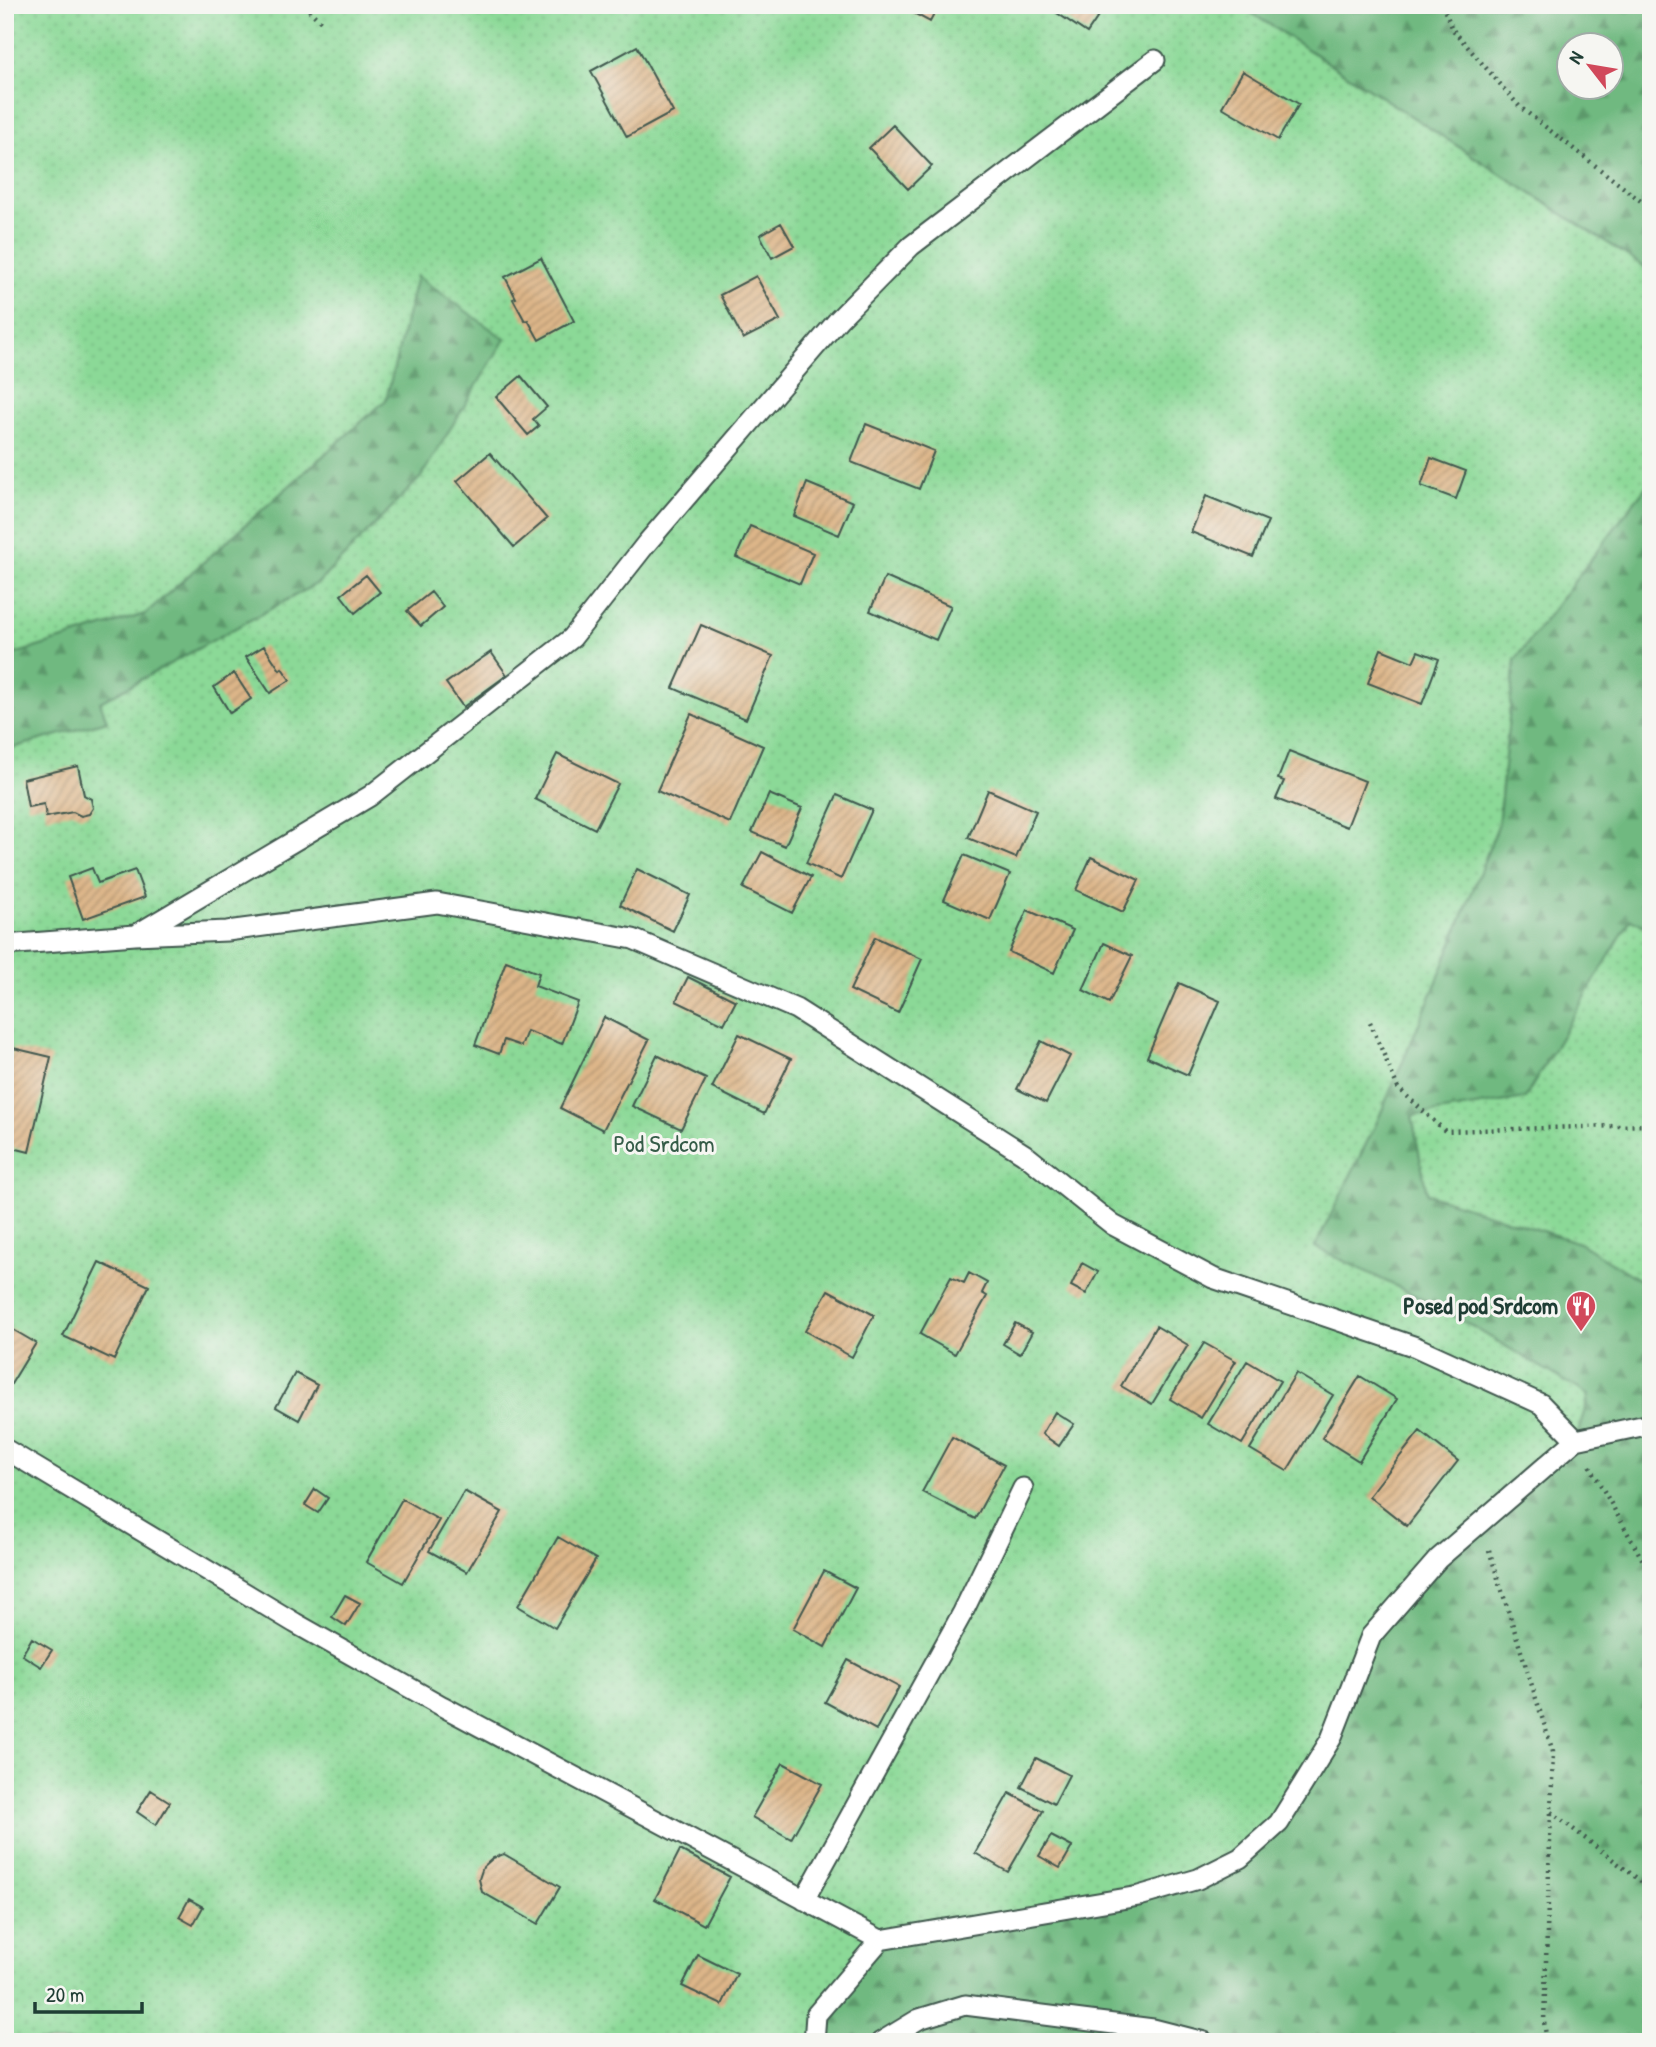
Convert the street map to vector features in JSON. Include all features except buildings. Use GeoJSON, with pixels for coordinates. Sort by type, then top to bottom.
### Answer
{"type":"FeatureCollection","features":[{"type":"Feature","properties":{"kind":"lane"},"geometry":{"type":"LineString","coordinates":[[135,935],[370,796],[572,638],[646,544],[839,319],[911,246],[1155,60]]}},
{"type":"Feature","properties":{"kind":"lane"},"geometry":{"type":"LineString","coordinates":[[5,945],[227,931],[437,903],[633,939],[796,1009],[1024,1154],[1113,1225],[1213,1278],[1416,1347],[1541,1404],[1576,1440]]}},
{"type":"Feature","properties":{"kind":"lane"},"geometry":{"type":"LineString","coordinates":[[5,1449],[295,1623],[442,1706],[880,1940],[1139,1896],[1198,1880],[1240,1858],[1279,1823],[1331,1739],[1371,1636],[1438,1559],[1576,1440],[1651,1424]]}},
{"type":"Feature","properties":{"kind":"lane"},"geometry":{"type":"LineString","coordinates":[[804,1899],[963,1612],[1023,1488]]}},
{"type":"Feature","properties":{"kind":"lane"},"geometry":{"type":"LineString","coordinates":[[814,2042],[816,2015],[880,1940]]}},
{"type":"Feature","properties":{"kind":"lane"},"geometry":{"type":"LineString","coordinates":[[881,2042],[919,2019],[965,2005],[1153,2029],[1203,2042]]}},
{"type":"Feature","properties":{"kind":"path"},"geometry":{"type":"LineString","coordinates":[[304,5],[323,24]]}},
{"type":"Feature","properties":{"kind":"path"},"geometry":{"type":"LineString","coordinates":[[1442,5],[1453,30],[1520,107],[1651,209]]}},
{"type":"Feature","properties":{"kind":"path"},"geometry":{"type":"LineString","coordinates":[[1370,1023],[1398,1088],[1445,1131],[1651,1125]]}},
{"type":"Feature","properties":{"kind":"path"},"geometry":{"type":"LineString","coordinates":[[1576,1440],[1651,1575]]}},
{"type":"Feature","properties":{"kind":"path"},"geometry":{"type":"LineString","coordinates":[[1480,1523],[1553,1752],[1544,2022],[1547,2042]]}},
{"type":"Feature","properties":{"kind":"path"},"geometry":{"type":"LineString","coordinates":[[1551,1811],[1651,1889]]}},
{"type":"Feature","properties":{"kind":"green space","name":"Pod Srdcom"},"geometry":{"type":"Polygon","coordinates":[[[5,5],[1239,5],[1651,271],[1651,480],[1515,660],[1498,825],[1438,979],[1377,1122],[1315,1247],[1437,1306],[1589,1395],[1576,1440],[1331,1739],[1240,1858],[814,2042],[5,2042],[5,750],[107,721],[100,702],[318,583],[421,477],[417,277],[386,400],[145,614],[5,657],[5,5]]]}},
{"type":"Feature","properties":{"kind":"green space"},"geometry":{"type":"Polygon","coordinates":[[[1239,5],[1651,5],[1651,271],[1239,5]]]}},
{"type":"Feature","properties":{"kind":"green space"},"geometry":{"type":"Polygon","coordinates":[[[417,276],[505,339],[421,477],[318,583],[100,702],[107,721],[5,750],[5,657],[145,614],[386,400],[417,276]]]}},
{"type":"Feature","properties":{"kind":"green space"},"geometry":{"type":"Polygon","coordinates":[[[1651,480],[1651,929],[1631,919],[1525,1098],[1412,1116],[1427,1194],[1579,1243],[1651,1287],[1651,2042],[814,2042],[816,2015],[880,1940],[1139,1896],[1240,1858],[1331,1739],[1371,1636],[1576,1440],[1589,1395],[1437,1306],[1315,1247],[1377,1122],[1438,979],[1498,826],[1515,660],[1651,480]]]}},
{"type":"Feature","properties":{"kind":"green space"},"geometry":{"type":"Polygon","coordinates":[[[1631,918],[1651,929],[1651,1287],[1579,1243],[1427,1194],[1412,1116],[1525,1098],[1631,918]]]}},
{"type":"Feature","properties":{"kind":"place","name":"Posed pod Srdcom"},"geometry":{"type":"Point","coordinates":[1581,1333]}}]}
